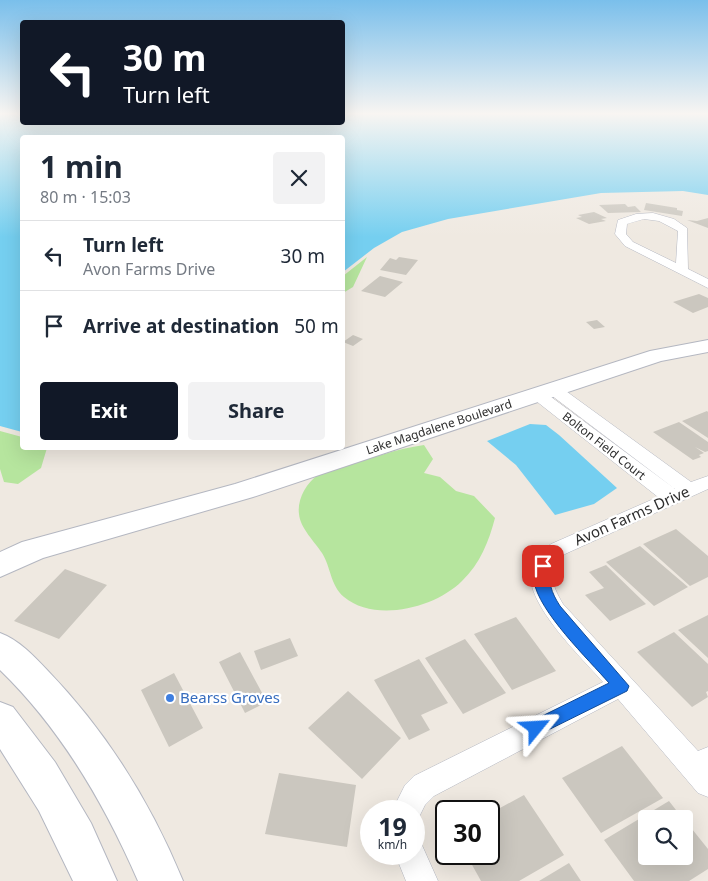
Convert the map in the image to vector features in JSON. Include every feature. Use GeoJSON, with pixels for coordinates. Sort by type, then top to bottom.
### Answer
{"type":"FeatureCollection","features":[{"type":"Feature","properties":{"kind":"street"},"geometry":{"type":"LineString","coordinates":[[682,270],[683,230],[679,226],[666,220],[649,217],[627,219],[622,222],[620,234],[622,239],[641,251],[708,284]]}},
{"type":"Feature","properties":{"kind":"street","name":"Lake Magdalene Boulevard"},"geometry":{"type":"LineString","coordinates":[[0,565],[33,550],[243,491],[670,351],[708,346]]}},
{"type":"Feature","properties":{"kind":"street"},"geometry":{"type":"LineString","coordinates":[[545,392],[629,445],[690,490]]}},
{"type":"Feature","properties":{"kind":"street","name":"Bolton Field Court"},"geometry":{"type":"LineString","coordinates":[[545,392],[612,452],[690,490]]}},
{"type":"Feature","properties":{"kind":"street"},"geometry":{"type":"LineString","coordinates":[[612,452],[629,445]]}},
{"type":"Feature","properties":{"kind":"street","name":"Avon Farms Drive"},"geometry":{"type":"LineString","coordinates":[[690,490],[567,544],[550,555],[543,566],[541,580],[546,596],[555,610],[621,686],[704,770]]}},
{"type":"Feature","properties":{"kind":"street"},"geometry":{"type":"LineString","coordinates":[[0,648],[56,704],[81,736],[135,823],[161,881]]}},
{"type":"Feature","properties":{"kind":"street"},"geometry":{"type":"LineString","coordinates":[[412,800],[414,795],[430,782],[621,686]]}},
{"type":"Feature","properties":{"kind":"street"},"geometry":{"type":"LineString","coordinates":[[0,719],[39,773],[65,817],[95,881]]}},
{"type":"Feature","properties":{"kind":"street"},"geometry":{"type":"LineString","coordinates":[[415,865],[422,881]]}},
{"type":"Feature","properties":{"kind":"green space"},"geometry":{"type":"Polygon","coordinates":[[[367,257],[353,287],[345,292],[345,274],[367,257]]]}},
{"type":"Feature","properties":{"kind":"green space"},"geometry":{"type":"Polygon","coordinates":[[[0,431],[20,436],[20,450],[46,450],[41,468],[18,484],[4,482],[0,469],[0,431]]]}},
{"type":"Feature","properties":{"kind":"green space"},"geometry":{"type":"Polygon","coordinates":[[[424,445],[433,459],[424,473],[440,477],[456,491],[474,496],[495,518],[487,544],[479,560],[462,581],[437,599],[404,609],[372,609],[357,605],[339,592],[322,553],[302,524],[299,503],[303,492],[318,475],[384,454],[424,445]]]}},
{"type":"Feature","properties":{"kind":"water"},"geometry":{"type":"Polygon","coordinates":[[[0,155],[20,155],[20,431],[0,426],[0,155]]]}},
{"type":"Feature","properties":{"kind":"water"},"geometry":{"type":"Polygon","coordinates":[[[345,155],[708,155],[708,195],[683,191],[601,193],[448,219],[402,232],[374,248],[345,270],[345,155]]]}},
{"type":"Feature","properties":{"kind":"water"},"geometry":{"type":"Polygon","coordinates":[[[530,424],[546,425],[617,488],[594,504],[555,515],[516,465],[487,441],[530,424]]]}},
{"type":"Feature","properties":{"kind":"building"},"geometry":{"type":"Polygon","coordinates":[[[646,203],[677,208],[677,210],[683,211],[682,216],[644,210],[646,203]]]}},
{"type":"Feature","properties":{"kind":"building"},"geometry":{"type":"Polygon","coordinates":[[[625,204],[628,207],[635,206],[641,212],[608,213],[599,205],[625,204]]]}},
{"type":"Feature","properties":{"kind":"building"},"geometry":{"type":"Polygon","coordinates":[[[594,212],[607,218],[601,219],[606,221],[589,224],[576,218],[582,217],[578,215],[594,212]]]}},
{"type":"Feature","properties":{"kind":"building"},"geometry":{"type":"Polygon","coordinates":[[[708,218],[708,228],[687,220],[697,221],[708,218]]]}},
{"type":"Feature","properties":{"kind":"building"},"geometry":{"type":"Polygon","coordinates":[[[399,257],[418,260],[406,275],[380,270],[390,258],[396,260],[399,257]]]}},
{"type":"Feature","properties":{"kind":"building"},"geometry":{"type":"Polygon","coordinates":[[[380,276],[403,282],[385,297],[361,291],[380,276]]]}},
{"type":"Feature","properties":{"kind":"building"},"geometry":{"type":"Polygon","coordinates":[[[699,294],[708,298],[708,307],[693,313],[673,302],[699,294]]]}},
{"type":"Feature","properties":{"kind":"building"},"geometry":{"type":"Polygon","coordinates":[[[597,320],[605,327],[594,329],[586,322],[597,320]]]}},
{"type":"Feature","properties":{"kind":"building"},"geometry":{"type":"Polygon","coordinates":[[[353,335],[363,339],[353,346],[345,343],[345,341],[353,335]]]}},
{"type":"Feature","properties":{"kind":"building"},"geometry":{"type":"Polygon","coordinates":[[[708,412],[708,438],[682,421],[708,412]]]}},
{"type":"Feature","properties":{"kind":"building"},"geometry":{"type":"Polygon","coordinates":[[[679,422],[708,442],[708,451],[705,452],[695,447],[704,453],[699,455],[701,457],[693,460],[653,432],[679,422]]]}},
{"type":"Feature","properties":{"kind":"building"},"geometry":{"type":"Polygon","coordinates":[[[676,529],[708,556],[708,577],[690,586],[643,544],[676,529]]]}},
{"type":"Feature","properties":{"kind":"building"},"geometry":{"type":"Polygon","coordinates":[[[640,546],[688,587],[654,606],[606,562],[640,546]]]}},
{"type":"Feature","properties":{"kind":"building"},"geometry":{"type":"Polygon","coordinates":[[[606,565],[646,604],[610,621],[585,595],[604,588],[589,572],[606,565]]]}},
{"type":"Feature","properties":{"kind":"building"},"geometry":{"type":"Polygon","coordinates":[[[65,569],[107,585],[59,639],[14,621],[65,569]]]}},
{"type":"Feature","properties":{"kind":"building"},"geometry":{"type":"Polygon","coordinates":[[[708,615],[708,658],[678,630],[708,615]]]}},
{"type":"Feature","properties":{"kind":"building"},"geometry":{"type":"Polygon","coordinates":[[[516,617],[556,671],[512,690],[474,634],[516,617]]]}},
{"type":"Feature","properties":{"kind":"building"},"geometry":{"type":"Polygon","coordinates":[[[674,632],[708,664],[708,691],[706,692],[708,697],[692,707],[637,652],[674,632]]]}},
{"type":"Feature","properties":{"kind":"building"},"geometry":{"type":"Polygon","coordinates":[[[290,638],[298,656],[261,670],[254,651],[290,638]]]}},
{"type":"Feature","properties":{"kind":"building"},"geometry":{"type":"Polygon","coordinates":[[[465,639],[506,693],[463,714],[425,658],[465,639]]]}},
{"type":"Feature","properties":{"kind":"building"},"geometry":{"type":"Polygon","coordinates":[[[240,652],[267,702],[245,713],[219,662],[240,652]]]}},
{"type":"Feature","properties":{"kind":"building"},"geometry":{"type":"Polygon","coordinates":[[[419,659],[448,703],[421,715],[430,730],[409,740],[374,680],[419,659]]]}},
{"type":"Feature","properties":{"kind":"building"},"geometry":{"type":"Polygon","coordinates":[[[174,673],[203,728],[169,747],[141,690],[174,673]]]}},
{"type":"Feature","properties":{"kind":"building"},"geometry":{"type":"Polygon","coordinates":[[[348,691],[401,738],[362,779],[308,728],[348,691]]]}},
{"type":"Feature","properties":{"kind":"building"},"geometry":{"type":"Polygon","coordinates":[[[622,746],[663,798],[642,810],[638,810],[638,812],[601,833],[562,778],[622,746]]]}},
{"type":"Feature","properties":{"kind":"building"},"geometry":{"type":"Polygon","coordinates":[[[279,773],[356,785],[347,847],[265,834],[279,773]]]}},
{"type":"Feature","properties":{"kind":"building"},"geometry":{"type":"Polygon","coordinates":[[[524,795],[564,855],[519,881],[481,881],[472,865],[500,865],[500,808],[524,795]]]}},
{"type":"Feature","properties":{"kind":"building"},"geometry":{"type":"Polygon","coordinates":[[[669,801],[676,810],[654,810],[669,801]]]}},
{"type":"Feature","properties":{"kind":"building"},"geometry":{"type":"Polygon","coordinates":[[[638,820],[638,865],[693,865],[693,830],[708,849],[708,869],[689,881],[634,881],[604,840],[638,820]]]}},
{"type":"Feature","properties":{"kind":"building"},"geometry":{"type":"Polygon","coordinates":[[[569,863],[581,881],[539,881],[569,863]]]}},
{"type":"Feature","properties":{"kind":"place","name":"Bearss Groves"},"geometry":{"type":"Point","coordinates":[170,698]}},
{"type":"Feature","properties":{"kind":"route"},"geometry":{"type":"LineString","coordinates":[[536,728],[621,686],[555,610],[546,596],[541,580],[543,566]]}}]}
